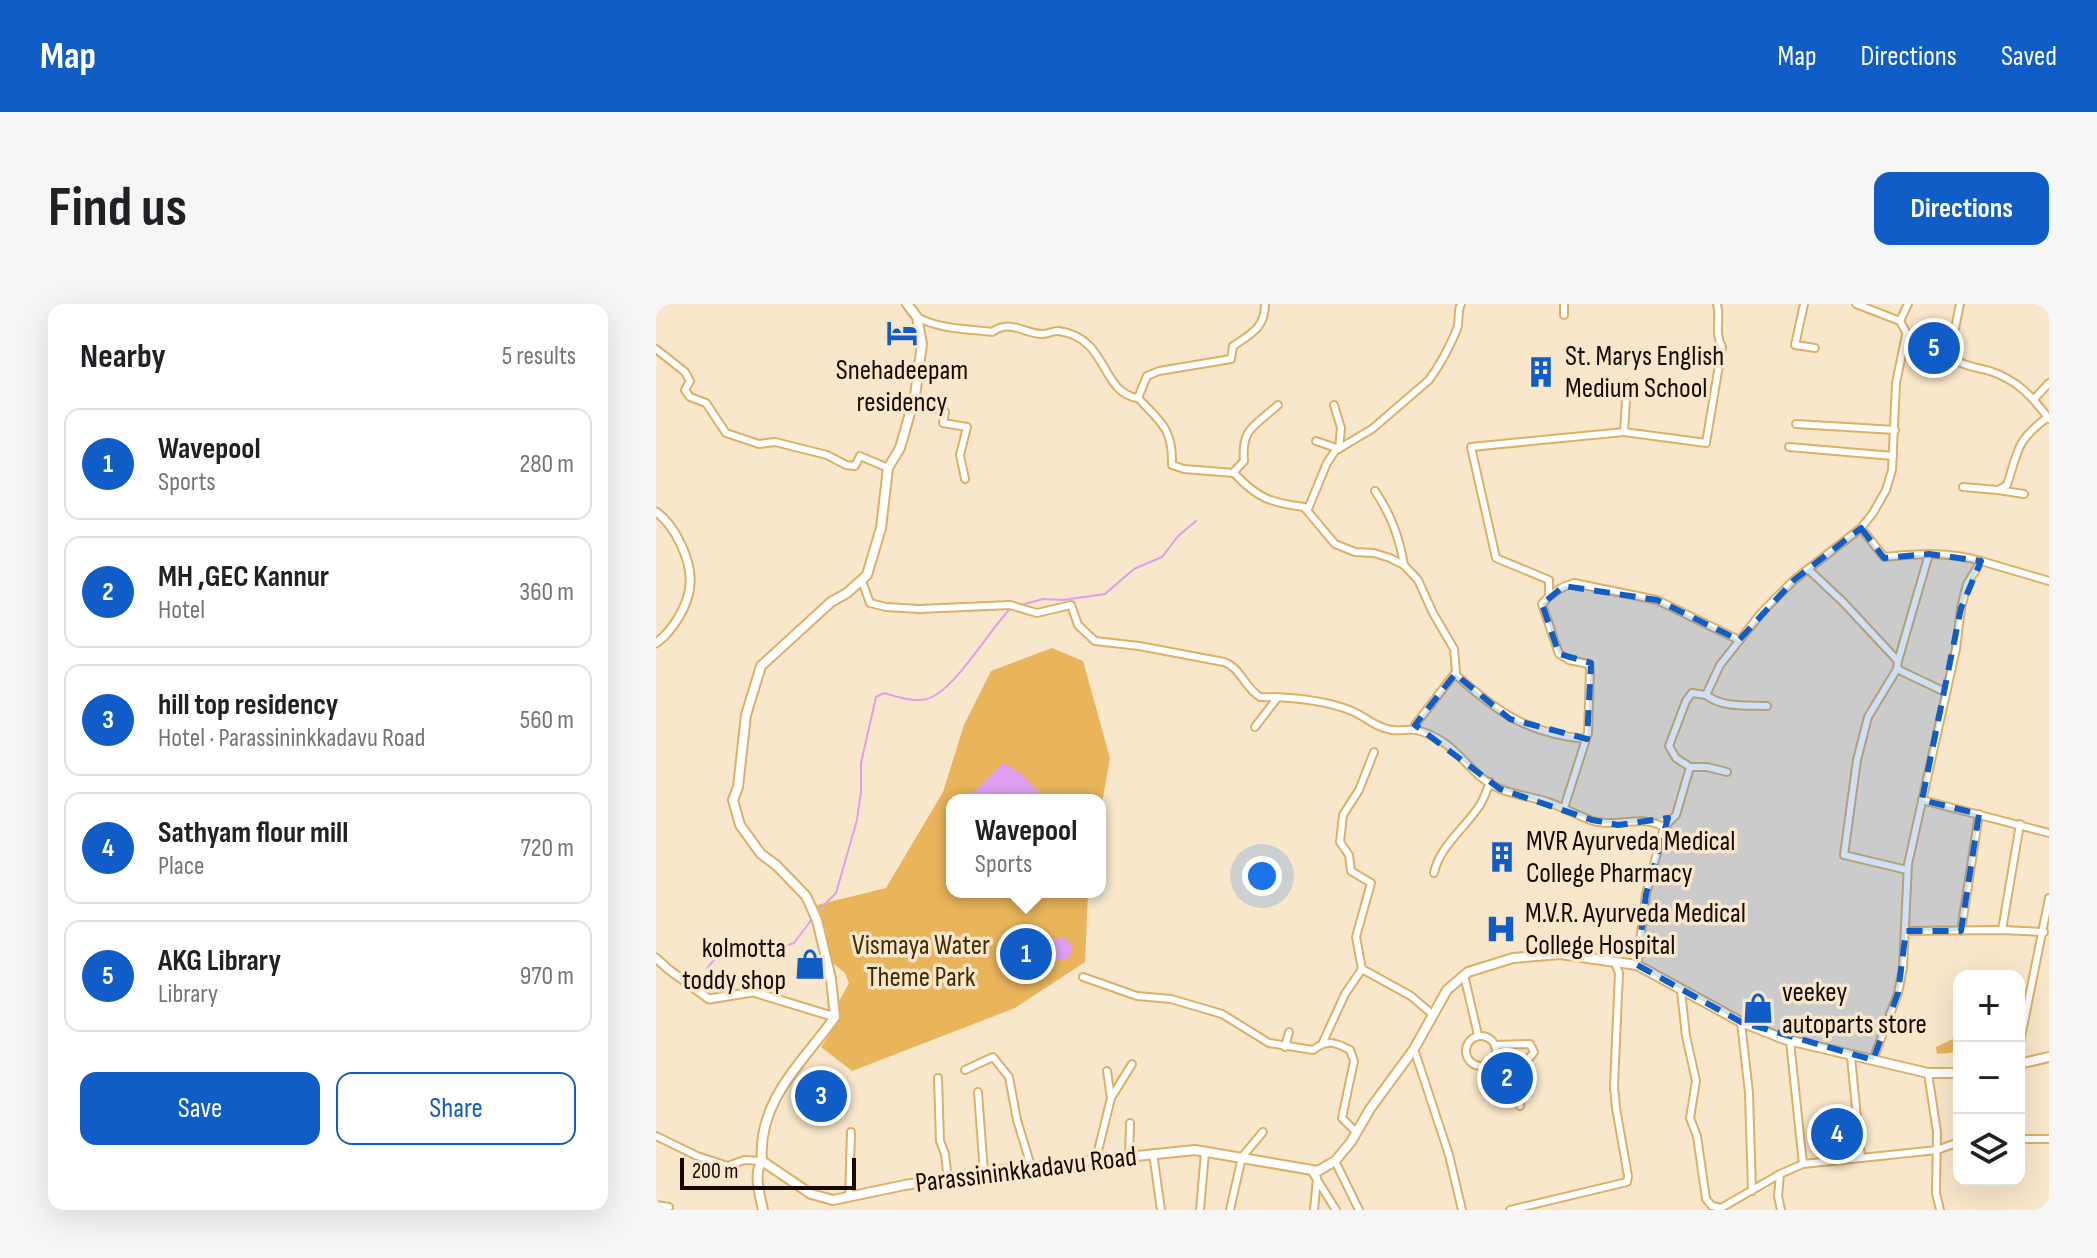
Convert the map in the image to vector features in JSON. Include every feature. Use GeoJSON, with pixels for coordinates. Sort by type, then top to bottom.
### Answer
{"type":"FeatureCollection","features":[{"type":"Feature","properties":{"kind":"main road"},"geometry":{"type":"LineString","coordinates":[[763,1210],[758,1176],[762,1161],[762,1131],[781,1084],[835,1017],[831,979],[817,920],[800,890],[761,854],[740,825],[733,800],[738,787],[746,715],[761,666],[831,602],[867,575],[881,528],[888,468],[900,448],[915,396],[922,344],[917,317],[907,304]]}},
{"type":"Feature","properties":{"kind":"main road"},"geometry":{"type":"LineString","coordinates":[[1314,1174],[1335,1161],[1356,1132],[1414,1049],[1447,990],[1464,975],[1487,964],[1536,955],[1560,954],[1637,965],[1741,1022],[1790,1041],[1928,1073],[1953,1073]]}},
{"type":"Feature","properties":{"kind":"main road"},"geometry":{"type":"LineString","coordinates":[[2025,1063],[2049,1057]]}},
{"type":"Feature","properties":{"kind":"main road","name":"Parassininkkadavu Road"},"geometry":{"type":"LineString","coordinates":[[762,1161],[811,1194],[833,1200],[905,1185],[1031,1166],[1195,1150],[1242,1157],[1314,1174]]}},
{"type":"Feature","properties":{"kind":"street"},"geometry":{"type":"LineString","coordinates":[[1138,398],[1147,376],[1159,371],[1231,359],[1233,346],[1258,330],[1265,317],[1265,304]]}},
{"type":"Feature","properties":{"kind":"street"},"geometry":{"type":"LineString","coordinates":[[1308,509],[1327,463],[1339,449],[1372,429],[1429,380],[1456,333],[1461,304]]}},
{"type":"Feature","properties":{"kind":"street"},"geometry":{"type":"LineString","coordinates":[[1564,304],[1564,315]]}},
{"type":"Feature","properties":{"kind":"street"},"geometry":{"type":"LineString","coordinates":[[1549,597],[1549,580],[1496,558],[1471,447],[1624,432],[1706,443],[1722,347],[1717,337],[1717,304]]}},
{"type":"Feature","properties":{"kind":"street"},"geometry":{"type":"LineString","coordinates":[[1804,304],[1795,345],[1815,348]]}},
{"type":"Feature","properties":{"kind":"street"},"geometry":{"type":"LineString","coordinates":[[1856,304],[1900,321],[1906,335],[1923,353],[1946,362],[1959,362],[1996,373],[2016,383],[2034,399],[2048,418],[2027,433],[2007,485],[1998,490]]}},
{"type":"Feature","properties":{"kind":"street"},"geometry":{"type":"LineString","coordinates":[[1900,321],[1908,304]]}},
{"type":"Feature","properties":{"kind":"street"},"geometry":{"type":"LineString","coordinates":[[1959,362],[1953,338],[1960,304]]}},
{"type":"Feature","properties":{"kind":"street"},"geometry":{"type":"LineString","coordinates":[[917,317],[992,332],[999,327],[1014,327],[1041,335],[1056,330],[1088,343],[1100,356],[1115,387],[1132,398],[1138,398],[1163,425],[1171,439],[1172,465],[1184,469],[1233,473],[1266,501],[1308,509],[1335,544],[1355,552],[1374,553],[1404,565],[1418,580],[1454,649],[1455,674],[1415,725],[1417,730]]}},
{"type":"Feature","properties":{"kind":"street"},"geometry":{"type":"LineString","coordinates":[[1706,695],[1720,665],[1762,612],[1808,569],[1861,528],[1886,490],[1893,456],[1896,383],[1906,335]]}},
{"type":"Feature","properties":{"kind":"street"},"geometry":{"type":"LineString","coordinates":[[656,349],[685,372],[690,381],[685,390],[690,397],[706,403],[726,433],[759,444],[775,442],[827,455],[846,465],[855,466],[860,456],[888,468]]}},
{"type":"Feature","properties":{"kind":"street"},"geometry":{"type":"LineString","coordinates":[[2034,399],[2049,383]]}},
{"type":"Feature","properties":{"kind":"street"},"geometry":{"type":"LineString","coordinates":[[1624,432],[1627,384]]}},
{"type":"Feature","properties":{"kind":"street"},"geometry":{"type":"LineString","coordinates":[[915,396],[916,403],[945,412],[943,423],[967,427],[960,455],[965,479]]}},
{"type":"Feature","properties":{"kind":"street"},"geometry":{"type":"LineString","coordinates":[[1233,473],[1244,461],[1242,443],[1245,434],[1278,405]]}},
{"type":"Feature","properties":{"kind":"street"},"geometry":{"type":"LineString","coordinates":[[1334,405],[1341,428],[1339,449]]}},
{"type":"Feature","properties":{"kind":"street"},"geometry":{"type":"LineString","coordinates":[[1796,424],[1895,430]]}},
{"type":"Feature","properties":{"kind":"street"},"geometry":{"type":"LineString","coordinates":[[1316,441],[1339,449]]}},
{"type":"Feature","properties":{"kind":"street"},"geometry":{"type":"LineString","coordinates":[[1789,447],[1893,456]]}},
{"type":"Feature","properties":{"kind":"street"},"geometry":{"type":"LineString","coordinates":[[1963,487],[2024,494]]}},
{"type":"Feature","properties":{"kind":"street"},"geometry":{"type":"LineString","coordinates":[[1375,491],[1389,512],[1399,536],[1404,565]]}},
{"type":"Feature","properties":{"kind":"street"},"geometry":{"type":"LineString","coordinates":[[656,512],[667,520],[683,549],[690,585],[679,618],[669,634],[656,643]]}},
{"type":"Feature","properties":{"kind":"street"},"geometry":{"type":"LineString","coordinates":[[1861,528],[1884,557],[1929,554],[1968,557],[2049,581]]}},
{"type":"Feature","properties":{"kind":"street"},"geometry":{"type":"LineString","coordinates":[[1907,870],[1844,855],[1857,760],[1868,717],[1897,665],[1929,554]]}},
{"type":"Feature","properties":{"kind":"street"},"geometry":{"type":"LineString","coordinates":[[1873,1060],[1898,993],[1906,931],[1907,870],[1956,649],[1961,608],[1967,584],[1981,561]]}},
{"type":"Feature","properties":{"kind":"street"},"geometry":{"type":"LineString","coordinates":[[1808,569],[1843,602],[1897,665],[1945,692]]}},
{"type":"Feature","properties":{"kind":"street"},"geometry":{"type":"LineString","coordinates":[[862,581],[870,603],[886,607],[953,608],[998,604],[1037,613],[1071,605],[1078,625],[1095,641],[1224,662],[1234,666],[1246,685],[1260,697],[1337,706],[1391,730],[1417,730],[1434,734],[1453,748],[1479,775],[1500,789],[1564,808],[1592,820],[1618,825],[1650,820],[1664,827]]}},
{"type":"Feature","properties":{"kind":"street"},"geometry":{"type":"LineString","coordinates":[[1564,808],[1590,718],[1589,664],[1569,660],[1559,654],[1542,604],[1549,597],[1574,583],[1657,600],[1739,640]]}},
{"type":"Feature","properties":{"kind":"street"},"geometry":{"type":"LineString","coordinates":[[1455,674],[1510,719],[1551,734],[1586,739]]}},
{"type":"Feature","properties":{"kind":"street"},"geometry":{"type":"LineString","coordinates":[[1727,772],[1690,767],[1676,758],[1669,746],[1686,701],[1692,693],[1706,695],[1715,702],[1727,705],[1767,706]]}},
{"type":"Feature","properties":{"kind":"street"},"geometry":{"type":"LineString","coordinates":[[1255,727],[1278,697]]}},
{"type":"Feature","properties":{"kind":"street"},"geometry":{"type":"LineString","coordinates":[[1083,977],[1137,996],[1171,999],[1222,1014],[1269,1043],[1313,1050],[1323,1042],[1345,994],[1362,969],[1356,937],[1371,883],[1351,871],[1349,855],[1340,842],[1343,815],[1359,790],[1374,752]]}},
{"type":"Feature","properties":{"kind":"street"},"geometry":{"type":"LineString","coordinates":[[1637,965],[1646,894],[1664,827],[1676,815],[1690,767]]}},
{"type":"Feature","properties":{"kind":"street"},"geometry":{"type":"LineString","coordinates":[[1434,873],[1436,864],[1462,825],[1480,806],[1490,782]]}},
{"type":"Feature","properties":{"kind":"street"},"geometry":{"type":"LineString","coordinates":[[1922,800],[2049,833]]}},
{"type":"Feature","properties":{"kind":"street"},"geometry":{"type":"LineString","coordinates":[[1961,931],[1979,814]]}},
{"type":"Feature","properties":{"kind":"street"},"geometry":{"type":"LineString","coordinates":[[2002,930],[2020,824]]}},
{"type":"Feature","properties":{"kind":"street"},"geometry":{"type":"LineString","coordinates":[[2020,1042],[2049,898]]}},
{"type":"Feature","properties":{"kind":"street"},"geometry":{"type":"LineString","coordinates":[[1906,931],[2044,932]]}},
{"type":"Feature","properties":{"kind":"street"},"geometry":{"type":"LineString","coordinates":[[656,958],[709,999],[753,992],[835,1017]]}},
{"type":"Feature","properties":{"kind":"street"},"geometry":{"type":"LineString","coordinates":[[1510,1210],[1627,1182],[1614,1086],[1619,973],[1615,963]]}},
{"type":"Feature","properties":{"kind":"street"},"geometry":{"type":"LineString","coordinates":[[1362,969],[1411,996],[1432,1014]]}},
{"type":"Feature","properties":{"kind":"street"},"geometry":{"type":"LineString","coordinates":[[1464,975],[1478,1035]]}},
{"type":"Feature","properties":{"kind":"street"},"geometry":{"type":"LineString","coordinates":[[1681,991],[1686,1036],[1696,1081],[1690,1118],[1697,1136],[1706,1199],[1712,1206],[1721,1208],[1803,1164],[1937,1150],[1953,1144]]}},
{"type":"Feature","properties":{"kind":"street"},"geometry":{"type":"LineString","coordinates":[[1741,1022],[1749,1093],[1752,1191]]}},
{"type":"Feature","properties":{"kind":"street"},"geometry":{"type":"LineString","coordinates":[[1285,1047],[1289,1032]]}},
{"type":"Feature","properties":{"kind":"street"},"geometry":{"type":"LineString","coordinates":[[1494,1059],[1495,1045],[1488,1037],[1478,1035],[1469,1042],[1467,1057],[1480,1066],[1494,1059],[1513,1062],[1531,1057],[1534,1048],[1524,1043],[1495,1045]]}},
{"type":"Feature","properties":{"kind":"street"},"geometry":{"type":"LineString","coordinates":[[1790,1041],[1803,1164]]}},
{"type":"Feature","properties":{"kind":"street"},"geometry":{"type":"LineString","coordinates":[[1323,1042],[1336,1042],[1350,1050],[1354,1061],[1342,1118],[1356,1132]]}},
{"type":"Feature","properties":{"kind":"street"},"geometry":{"type":"LineString","coordinates":[[1414,1049],[1449,1155],[1462,1210]]}},
{"type":"Feature","properties":{"kind":"street"},"geometry":{"type":"LineString","coordinates":[[965,1070],[993,1057],[1009,1077],[1017,1120],[1031,1166]]}},
{"type":"Feature","properties":{"kind":"street"},"geometry":{"type":"LineString","coordinates":[[1851,1057],[1861,1158]]}},
{"type":"Feature","properties":{"kind":"street"},"geometry":{"type":"LineString","coordinates":[[1513,1062],[1520,1106]]}},
{"type":"Feature","properties":{"kind":"street"},"geometry":{"type":"LineString","coordinates":[[1096,1159],[1111,1098],[1132,1064]]}},
{"type":"Feature","properties":{"kind":"street"},"geometry":{"type":"LineString","coordinates":[[1107,1071],[1111,1098]]}},
{"type":"Feature","properties":{"kind":"street"},"geometry":{"type":"LineString","coordinates":[[1928,1073],[1937,1150],[1936,1193],[1940,1210]]}},
{"type":"Feature","properties":{"kind":"street"},"geometry":{"type":"LineString","coordinates":[[938,1078],[940,1141],[948,1180]]}},
{"type":"Feature","properties":{"kind":"street"},"geometry":{"type":"LineString","coordinates":[[978,1092],[984,1173]]}},
{"type":"Feature","properties":{"kind":"street"},"geometry":{"type":"LineString","coordinates":[[1129,1156],[1130,1123]]}},
{"type":"Feature","properties":{"kind":"street"},"geometry":{"type":"LineString","coordinates":[[849,1197],[851,1132]]}},
{"type":"Feature","properties":{"kind":"street"},"geometry":{"type":"LineString","coordinates":[[1230,1210],[1242,1157],[1263,1132]]}},
{"type":"Feature","properties":{"kind":"street"},"geometry":{"type":"LineString","coordinates":[[656,1136],[697,1156],[728,1166],[744,1160],[762,1161]]}},
{"type":"Feature","properties":{"kind":"street"},"geometry":{"type":"LineString","coordinates":[[2025,1139],[2049,1139]]}},
{"type":"Feature","properties":{"kind":"street"},"geometry":{"type":"LineString","coordinates":[[1200,1210],[1205,1152]]}},
{"type":"Feature","properties":{"kind":"street"},"geometry":{"type":"LineString","coordinates":[[1153,1153],[1161,1210]]}},
{"type":"Feature","properties":{"kind":"street"},"geometry":{"type":"LineString","coordinates":[[1335,1161],[1359,1210]]}},
{"type":"Feature","properties":{"kind":"street"},"geometry":{"type":"LineString","coordinates":[[1314,1174],[1314,1210]]}},
{"type":"Feature","properties":{"kind":"street"},"geometry":{"type":"LineString","coordinates":[[1314,1174],[1336,1210]]}},
{"type":"Feature","properties":{"kind":"street"},"geometry":{"type":"LineString","coordinates":[[1780,1174],[1778,1196],[1781,1210]]}},
{"type":"Feature","properties":{"kind":"street"},"geometry":{"type":"LineString","coordinates":[[656,1205],[669,1207]]}},
{"type":"Feature","properties":{"kind":"highlighted area"},"geometry":{"type":"Polygon","coordinates":[[[1861,528],[1884,558],[1929,554],[1981,561],[1961,608],[1922,800],[1979,814],[1961,931],[1906,931],[1898,993],[1873,1060],[1741,1022],[1637,965],[1646,894],[1668,818],[1618,825],[1592,820],[1500,789],[1415,725],[1455,674],[1510,719],[1587,739],[1591,663],[1559,654],[1542,604],[1564,586],[1657,600],[1739,640],[1794,580],[1861,528]]]}},
{"type":"Feature","properties":{"kind":"green space","name":"Vismaya Water Theme Park"},"geometry":{"type":"Polygon","coordinates":[[[1052,648],[1083,661],[1110,758],[1104,794],[946,794],[946,898],[1088,898],[1085,962],[1015,1008],[852,1071],[821,1047],[840,1019],[837,1005],[849,983],[845,973],[830,961],[826,931],[817,905],[886,888],[943,792],[964,725],[991,671],[1052,648]]]}},
{"type":"Feature","properties":{"kind":"green space"},"geometry":{"type":"Polygon","coordinates":[[[1953,1039],[1953,1053],[1937,1054],[1936,1047],[1953,1039]]]}},
{"type":"Feature","properties":{"kind":"shaded area"},"geometry":{"type":"Polygon","coordinates":[[[1003,763],[1022,774],[1040,794],[972,794],[1003,763]]]}},
{"type":"Feature","properties":{"kind":"shaded area"},"geometry":{"type":"Polygon","coordinates":[[[1014,937],[1043,942],[1028,974],[1016,971],[1014,937]]]}},
{"type":"Feature","properties":{"kind":"shaded area"},"geometry":{"type":"Polygon","coordinates":[[[1061,938],[1069,941],[1072,949],[1069,957],[1061,960],[1053,957],[1050,949],[1053,941],[1061,938]]]}},
{"type":"Feature","properties":{"kind":"waterway"},"geometry":{"type":"LineString","coordinates":[[1021,605],[1043,599],[1063,600],[1105,594],[1134,569],[1162,557],[1179,535],[1196,521]]}},
{"type":"Feature","properties":{"kind":"waterway"},"geometry":{"type":"LineString","coordinates":[[820,909],[836,893],[857,820],[861,763],[876,697],[884,693],[916,700],[934,696],[953,680],[1010,609]]}},
{"type":"Feature","properties":{"kind":"waterway"},"geometry":{"type":"LineString","coordinates":[[707,968],[722,951],[736,943],[782,947],[794,943],[812,919]]}},
{"type":"Feature","properties":{"kind":"place","name":"Snehadeepam residency"},"geometry":{"type":"Point","coordinates":[902,333]}},
{"type":"Feature","properties":{"kind":"place","name":"AKG Library"},"geometry":{"type":"Point","coordinates":[1934,348]}},
{"type":"Feature","properties":{"kind":"place","name":"St. Marys English Medium School"},"geometry":{"type":"Point","coordinates":[1541,372]}},
{"type":"Feature","properties":{"kind":"place","name":"MVR Ayurveda Medical College Pharmacy"},"geometry":{"type":"Point","coordinates":[1502,857]}},
{"type":"Feature","properties":{"kind":"place","name":"M.V.R. Ayurveda Medical College Hospital"},"geometry":{"type":"Point","coordinates":[1501,929]}},
{"type":"Feature","properties":{"kind":"place","name":"Wavepool"},"geometry":{"type":"Point","coordinates":[1026,954]}},
{"type":"Feature","properties":{"kind":"place","name":"kolmotta toddy shop"},"geometry":{"type":"Point","coordinates":[810,964]}},
{"type":"Feature","properties":{"kind":"place","name":"veekey autoparts store"},"geometry":{"type":"Point","coordinates":[1758,1008]}},
{"type":"Feature","properties":{"kind":"place","name":"MH ,GEC Kannur"},"geometry":{"type":"Point","coordinates":[1507,1078]}},
{"type":"Feature","properties":{"kind":"place","name":"hill top residency"},"geometry":{"type":"Point","coordinates":[821,1096]}},
{"type":"Feature","properties":{"kind":"place","name":"Sathyam flour mill"},"geometry":{"type":"Point","coordinates":[1837,1134]}}]}
